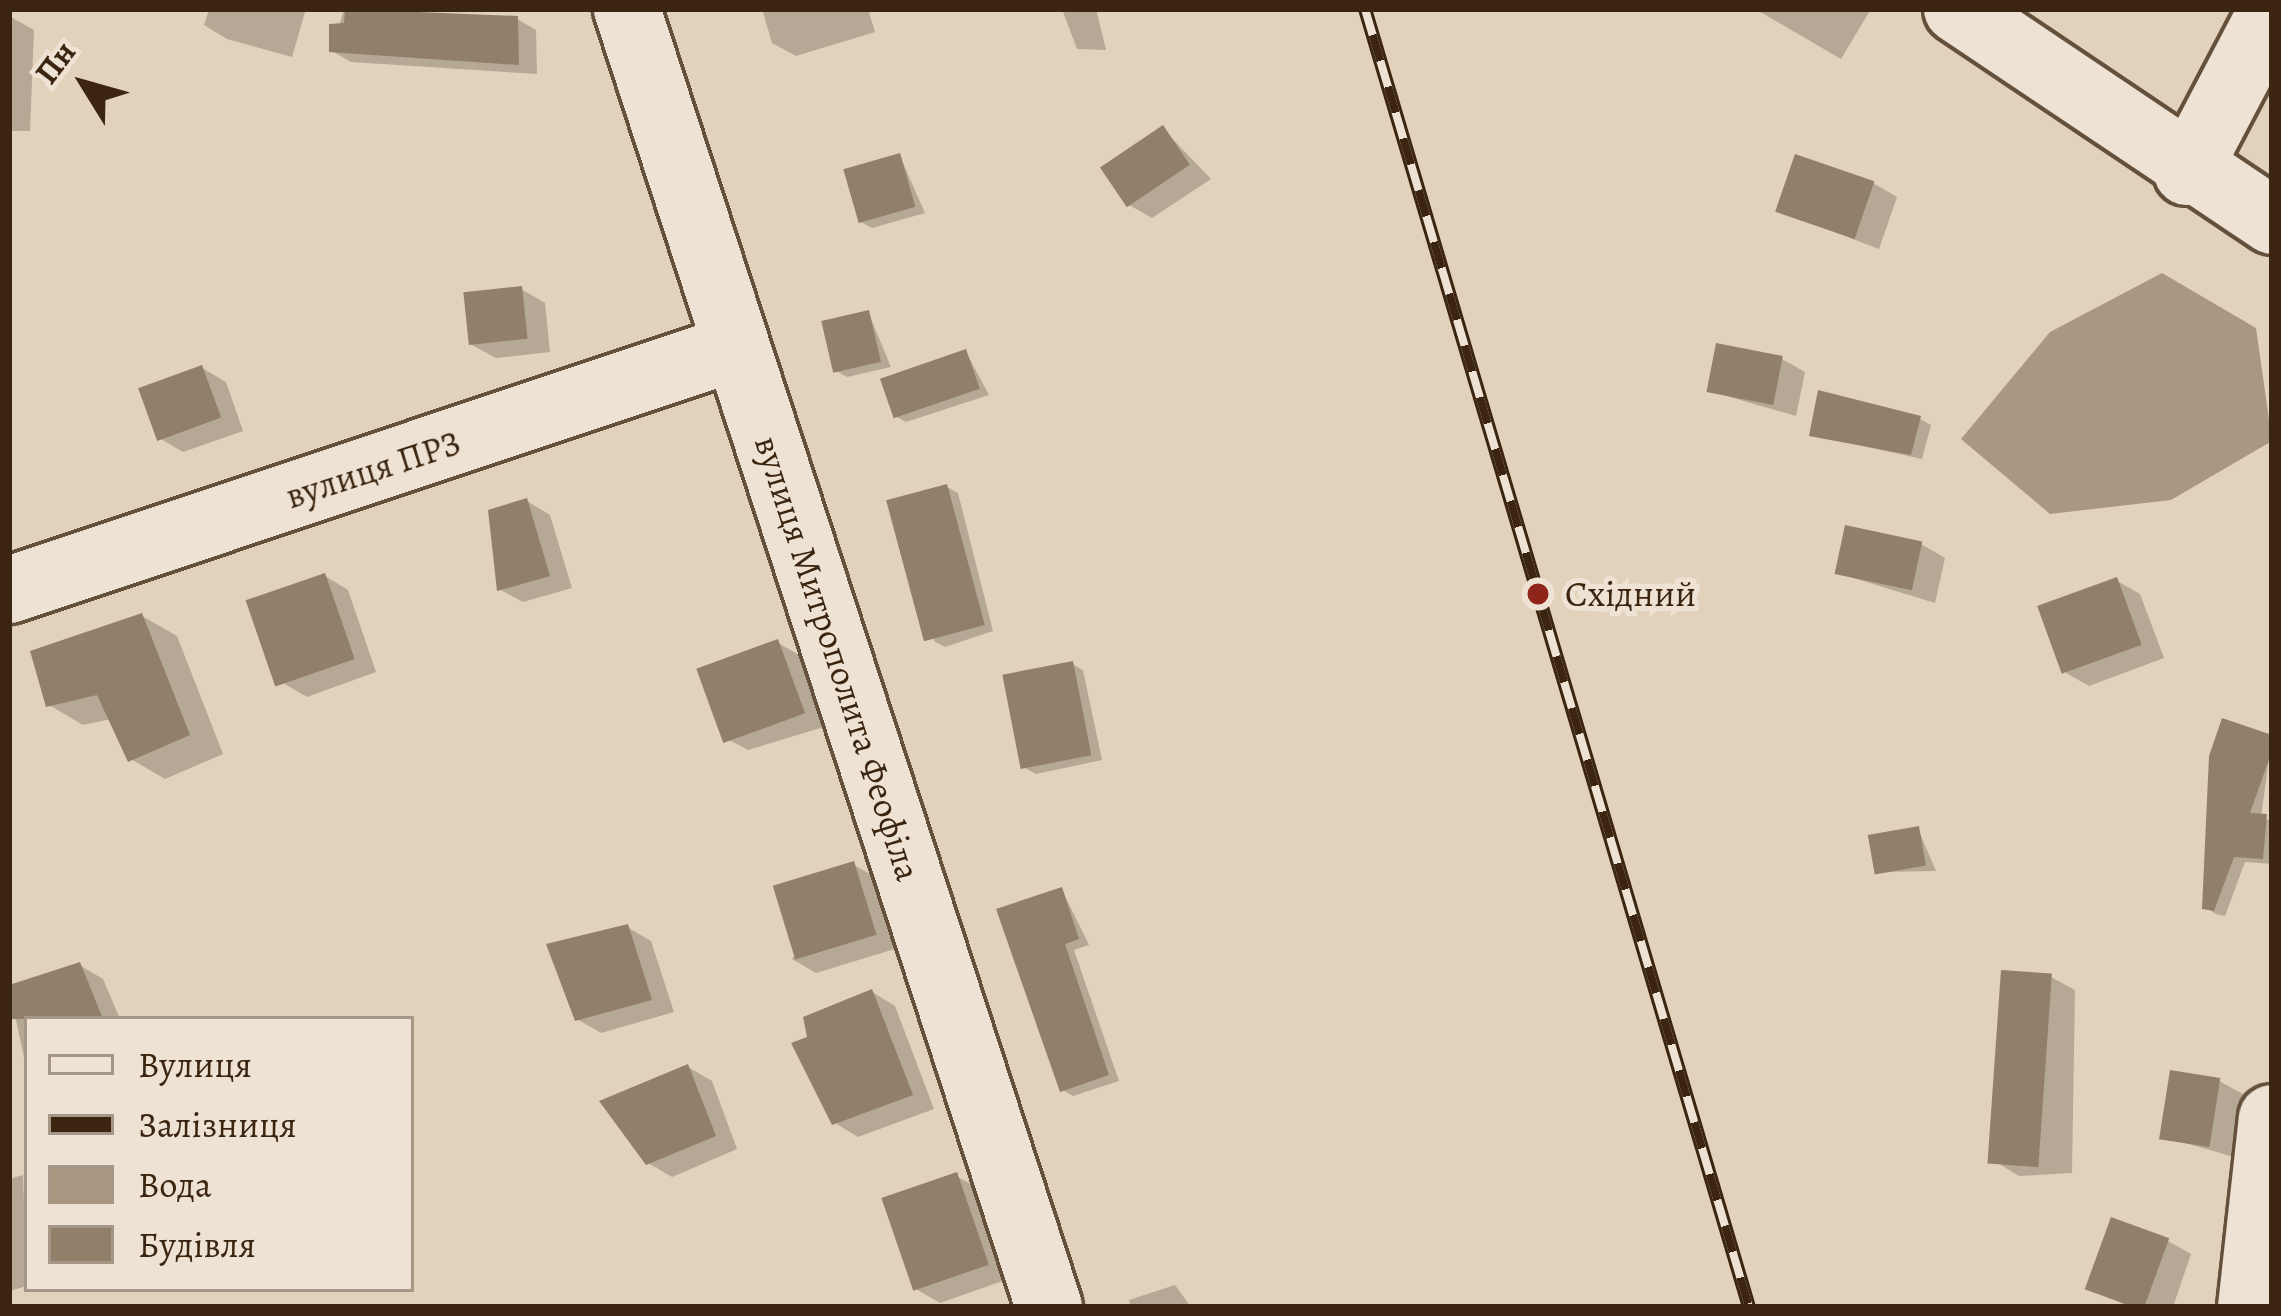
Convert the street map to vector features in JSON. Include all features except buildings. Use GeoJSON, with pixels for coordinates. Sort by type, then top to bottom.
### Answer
{"type":"FeatureCollection","features":[{"type":"Feature","properties":{"kind":"street","name":"вулиця Митрополита Феофіла"},"geometry":{"type":"LineString","coordinates":[[628,9],[1049,1307]]}},
{"type":"Feature","properties":{"kind":"street"},"geometry":{"type":"LineString","coordinates":[[1957,9],[2187,172],[2272,221]]}},
{"type":"Feature","properties":{"kind":"street"},"geometry":{"type":"LineString","coordinates":[[2187,172],[2272,10]]}},
{"type":"Feature","properties":{"kind":"street","name":"вулиця ПРЗ"},"geometry":{"type":"LineString","coordinates":[[9,590],[737,347]]}},
{"type":"Feature","properties":{"kind":"street"},"geometry":{"type":"LineString","coordinates":[[2251,1307],[2272,1118]]}},
{"type":"Feature","properties":{"kind":"water"},"geometry":{"type":"Polygon","coordinates":[[[2162,273],[2256,328],[2272,441],[2171,500],[2050,514],[1961,439],[2050,332],[2162,273]]]}},
{"type":"Feature","properties":{"kind":"railway"},"geometry":{"type":"LineString","coordinates":[[1365,9],[1749,1307]]}},
{"type":"Feature","properties":{"kind":"place","name":"Східний"},"geometry":{"type":"Point","coordinates":[1538,594]}}]}
